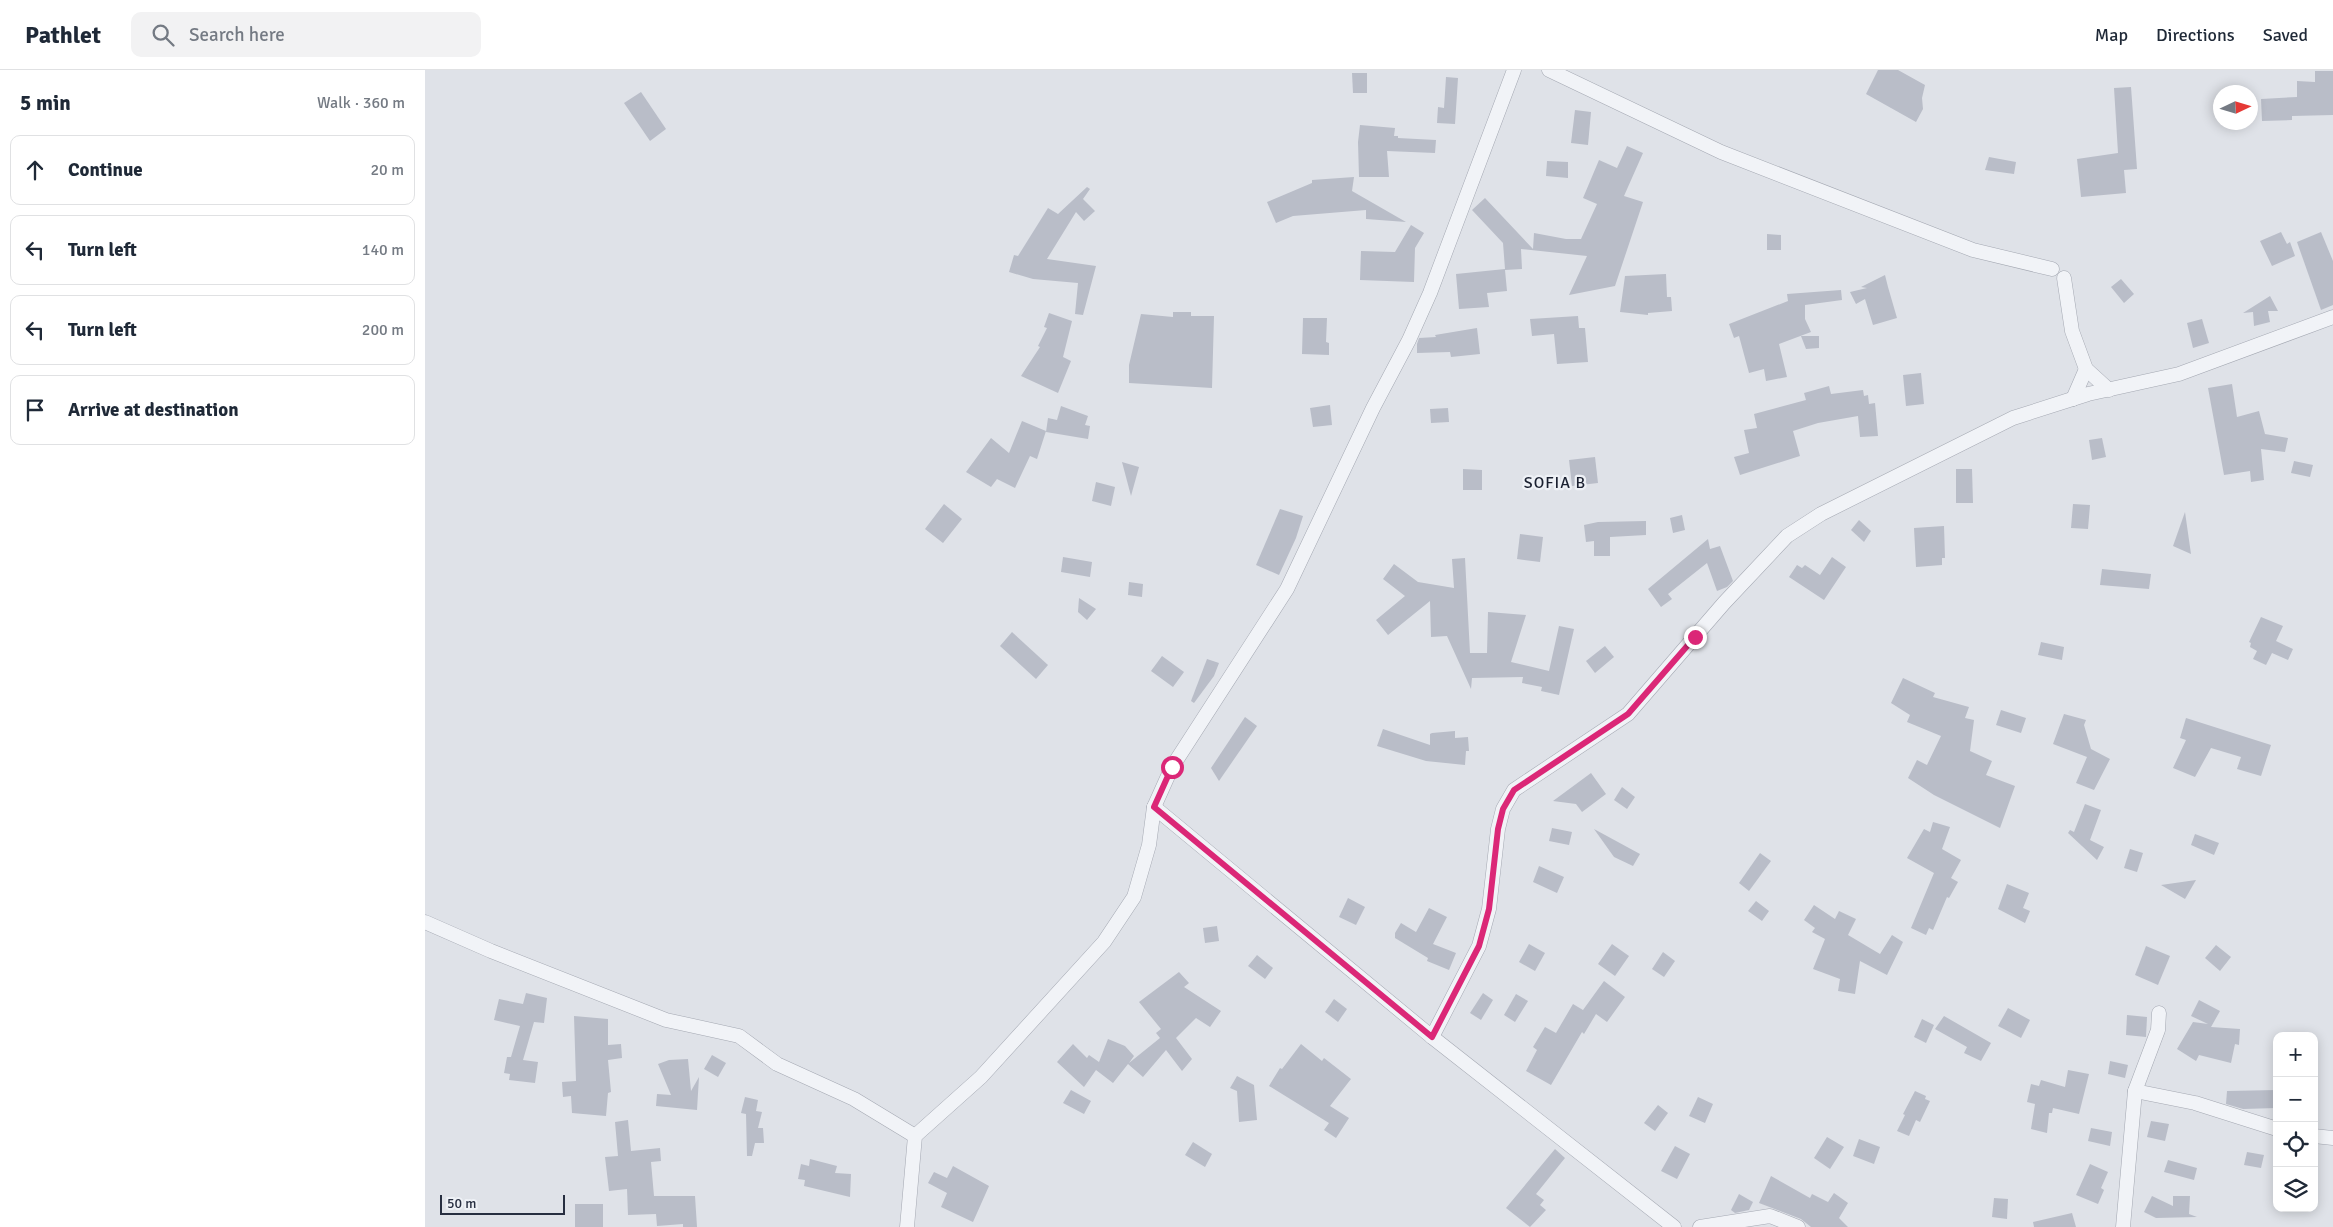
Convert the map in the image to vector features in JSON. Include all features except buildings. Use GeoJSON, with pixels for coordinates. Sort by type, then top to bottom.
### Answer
{"type":"FeatureCollection","features":[{"type":"Feature","properties":{"kind":"street"},"geometry":{"type":"LineString","coordinates":[[907,1227],[915,1136],[981,1077],[1104,942],[1134,897],[1149,845],[1154,807],[1172,767],[1287,589],[1373,408],[1409,340],[1430,293],[1514,70]]}},
{"type":"Feature","properties":{"kind":"street"},"geometry":{"type":"LineString","coordinates":[[1549,70],[1721,152],[1973,250],[2052,269]]}},
{"type":"Feature","properties":{"kind":"street"},"geometry":{"type":"LineString","coordinates":[[2064,278],[2072,331],[2087,369],[2109,390]]}},
{"type":"Feature","properties":{"kind":"street"},"geometry":{"type":"LineString","coordinates":[[1432,1037],[1479,946],[1489,909],[1498,829],[1503,809],[1514,790],[1628,714],[1724,602],[1787,536],[1821,514],[2013,418],[2073,399],[2179,374],[2333,317]]}},
{"type":"Feature","properties":{"kind":"street"},"geometry":{"type":"LineString","coordinates":[[2073,399],[2087,369]]}},
{"type":"Feature","properties":{"kind":"street"},"geometry":{"type":"LineString","coordinates":[[1154,807],[1432,1037],[1674,1227]]}},
{"type":"Feature","properties":{"kind":"street"},"geometry":{"type":"LineString","coordinates":[[425,922],[491,951],[667,1020],[739,1036],[777,1064],[854,1098],[915,1136]]}},
{"type":"Feature","properties":{"kind":"street"},"geometry":{"type":"LineString","coordinates":[[2123,1227],[2135,1091],[2158,1030],[2159,1012]]}},
{"type":"Feature","properties":{"kind":"street"},"geometry":{"type":"LineString","coordinates":[[2135,1091],[2195,1103],[2273,1128]]}},
{"type":"Feature","properties":{"kind":"street"},"geometry":{"type":"LineString","coordinates":[[2318,1136],[2333,1138]]}},
{"type":"Feature","properties":{"kind":"street"},"geometry":{"type":"LineString","coordinates":[[1700,1227],[1770,1216],[1798,1227]]}},
{"type":"Feature","properties":{"kind":"district","name":"SOFIA B"},"geometry":{"type":"Point","coordinates":[1555,482]}},
{"type":"Feature","properties":{"kind":"route"},"geometry":{"type":"LineString","coordinates":[[1172,767],[1154,807],[1432,1037],[1479,946],[1489,909],[1498,829],[1503,809],[1514,790],[1541,770],[1628,714],[1695,637]]}}]}
